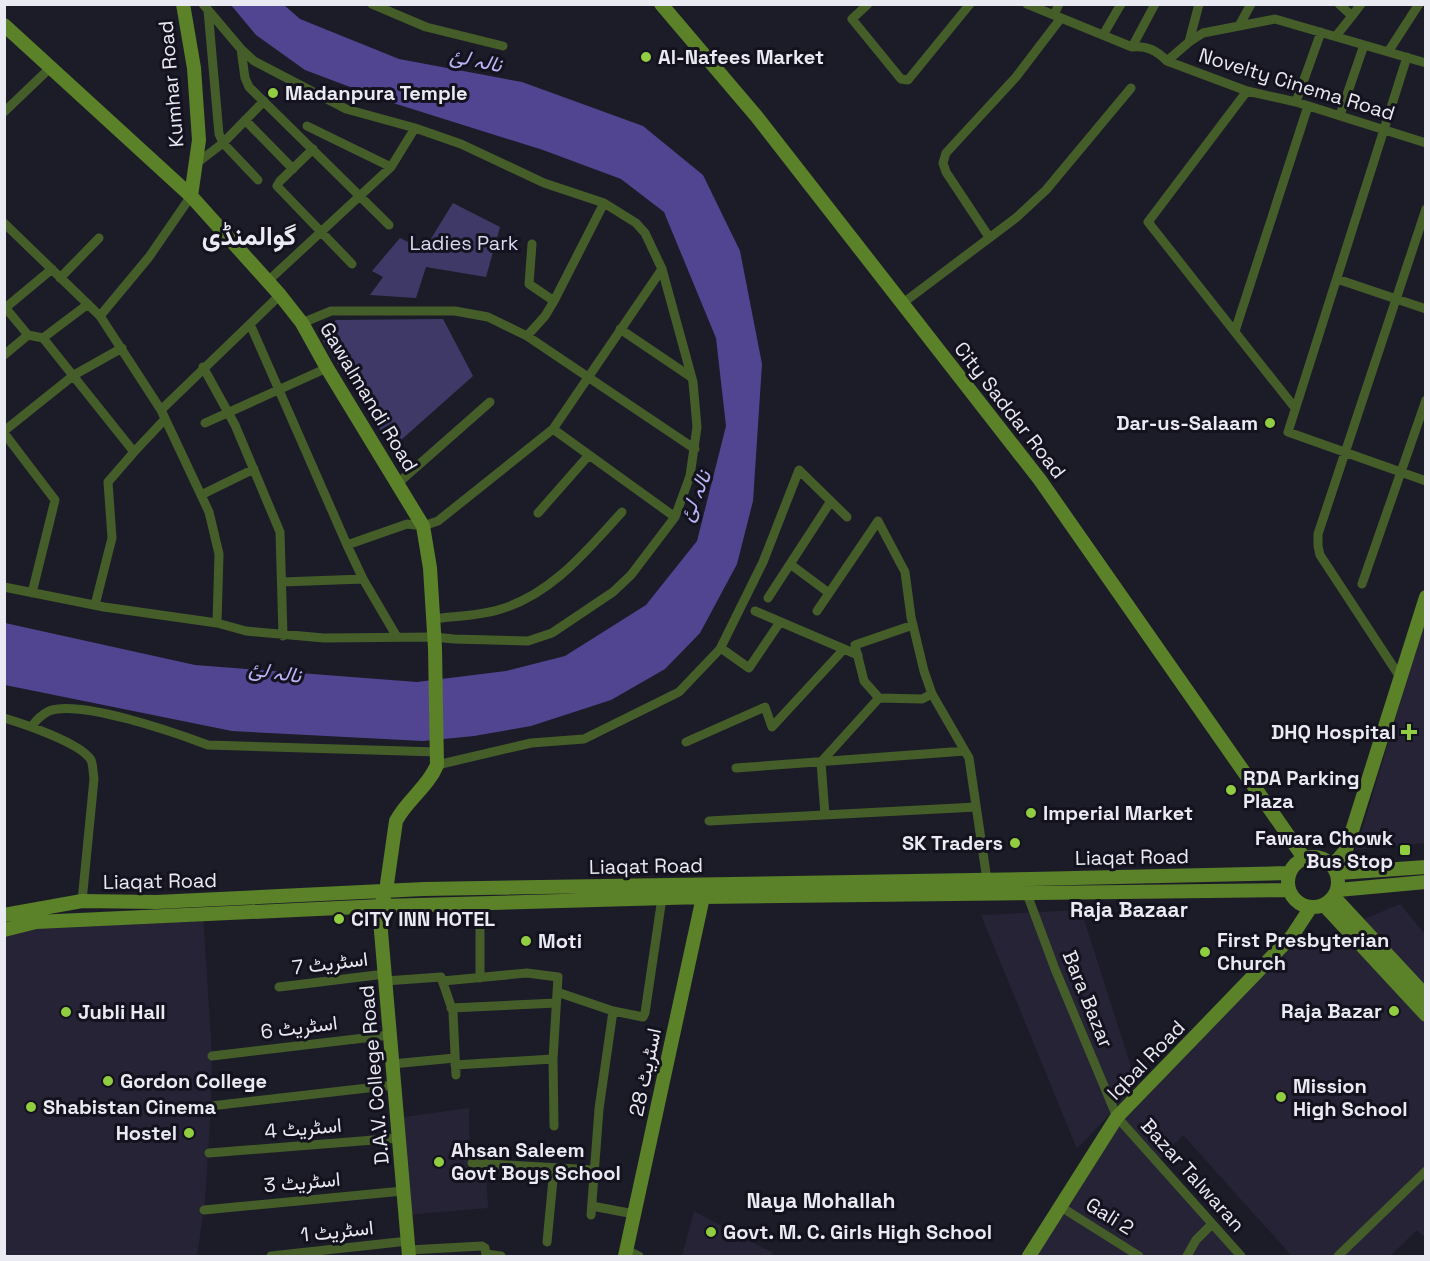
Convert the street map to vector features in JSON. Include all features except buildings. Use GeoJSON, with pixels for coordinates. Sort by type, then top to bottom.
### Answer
{"type":"FeatureCollection","features":[{"type":"Feature","properties":{"kind":"street","name":"Kumhar Road"},"geometry":{"type":"LineString","coordinates":[[183,4],[194,68],[199,140],[191,196]]}},
{"type":"Feature","properties":{"kind":"street"},"geometry":{"type":"LineString","coordinates":[[372,4],[426,27],[502,46]]}},
{"type":"Feature","properties":{"kind":"street","name":"City Saddar Road"},"geometry":{"type":"LineString","coordinates":[[661,4],[757,117],[1041,480],[1304,858]]}},
{"type":"Feature","properties":{"kind":"street"},"geometry":{"type":"LineString","coordinates":[[868,4],[852,19],[901,79],[908,80],[970,4]]}},
{"type":"Feature","properties":{"kind":"street","name":"Novelty Cinema Road"},"geometry":{"type":"LineString","coordinates":[[1027,4],[1132,47],[1147,47],[1167,61],[1246,91],[1296,102],[1425,142]]}},
{"type":"Feature","properties":{"kind":"street"},"geometry":{"type":"LineString","coordinates":[[988,237],[946,172],[943,163],[946,153],[1016,77],[1057,17],[1059,4]]}},
{"type":"Feature","properties":{"kind":"street"},"geometry":{"type":"LineString","coordinates":[[1103,35],[1121,4]]}},
{"type":"Feature","properties":{"kind":"street"},"geometry":{"type":"LineString","coordinates":[[1132,47],[1155,4]]}},
{"type":"Feature","properties":{"kind":"street"},"geometry":{"type":"LineString","coordinates":[[1189,42],[1199,4]]}},
{"type":"Feature","properties":{"kind":"street"},"geometry":{"type":"LineString","coordinates":[[1239,26],[1251,4]]}},
{"type":"Feature","properties":{"kind":"street"},"geometry":{"type":"LineString","coordinates":[[1339,4],[1352,16]]}},
{"type":"Feature","properties":{"kind":"street"},"geometry":{"type":"LineString","coordinates":[[1336,36],[1361,4]]}},
{"type":"Feature","properties":{"kind":"street"},"geometry":{"type":"LineString","coordinates":[[1388,52],[1419,4]]}},
{"type":"Feature","properties":{"kind":"street"},"geometry":{"type":"LineString","coordinates":[[4,587],[95,605],[217,623],[246,631],[283,636],[397,638],[435,642],[454,639],[528,641],[552,633],[613,592],[631,575],[675,517],[690,476],[696,428],[691,377],[662,268],[645,233],[636,223],[604,203],[544,183],[461,144],[415,128],[346,109],[264,67],[241,49],[206,7]]}},
{"type":"Feature","properties":{"kind":"street"},"geometry":{"type":"LineString","coordinates":[[206,7],[218,128],[223,143],[258,180]]}},
{"type":"Feature","properties":{"kind":"street"},"geometry":{"type":"LineString","coordinates":[[1167,61],[1203,33],[1275,18],[1425,63]]}},
{"type":"Feature","properties":{"kind":"street","name":"Gawalmandi Road"},"geometry":{"type":"LineString","coordinates":[[4,25],[191,196],[280,295],[302,323],[423,526],[430,568],[435,642],[438,759]]}},
{"type":"Feature","properties":{"kind":"street"},"geometry":{"type":"LineString","coordinates":[[1296,102],[1321,32]]}},
{"type":"Feature","properties":{"kind":"street"},"geometry":{"type":"LineString","coordinates":[[1340,115],[1365,45]]}},
{"type":"Feature","properties":{"kind":"street"},"geometry":{"type":"LineString","coordinates":[[241,49],[247,82],[389,225]]}},
{"type":"Feature","properties":{"kind":"street"},"geometry":{"type":"LineString","coordinates":[[1407,57],[1288,432],[1425,481]]}},
{"type":"Feature","properties":{"kind":"street"},"geometry":{"type":"LineString","coordinates":[[4,112],[50,68]]}},
{"type":"Feature","properties":{"kind":"street"},"geometry":{"type":"LineString","coordinates":[[903,303],[1017,217],[1046,190],[1131,87]]}},
{"type":"Feature","properties":{"kind":"street"},"geometry":{"type":"LineString","coordinates":[[1246,91],[1148,222],[1295,408]]}},
{"type":"Feature","properties":{"kind":"street"},"geometry":{"type":"LineString","coordinates":[[197,163],[223,143],[264,101]]}},
{"type":"Feature","properties":{"kind":"street"},"geometry":{"type":"LineString","coordinates":[[1235,331],[1308,106]]}},
{"type":"Feature","properties":{"kind":"street"},"geometry":{"type":"LineString","coordinates":[[245,120],[293,169]]}},
{"type":"Feature","properties":{"kind":"street"},"geometry":{"type":"LineString","coordinates":[[307,126],[392,167]]}},
{"type":"Feature","properties":{"kind":"street"},"geometry":{"type":"LineString","coordinates":[[268,281],[392,167],[415,128]]}},
{"type":"Feature","properties":{"kind":"street"},"geometry":{"type":"LineString","coordinates":[[314,149],[280,181],[278,186],[352,264]]}},
{"type":"Feature","properties":{"kind":"street"},"geometry":{"type":"LineString","coordinates":[[100,316],[149,257],[191,196]]}},
{"type":"Feature","properties":{"kind":"street"},"geometry":{"type":"LineString","coordinates":[[527,336],[545,316],[554,301],[604,203]]}},
{"type":"Feature","properties":{"kind":"street"},"geometry":{"type":"LineString","coordinates":[[1400,677],[1320,555],[1318,534],[1425,209]]}},
{"type":"Feature","properties":{"kind":"street"},"geometry":{"type":"LineString","coordinates":[[4,223],[100,316],[163,414],[209,512],[219,554],[217,623]]}},
{"type":"Feature","properties":{"kind":"street"},"geometry":{"type":"LineString","coordinates":[[4,239],[13,231]]}},
{"type":"Feature","properties":{"kind":"street"},"geometry":{"type":"LineString","coordinates":[[60,278],[99,238]]}},
{"type":"Feature","properties":{"kind":"street"},"geometry":{"type":"LineString","coordinates":[[532,244],[529,284],[554,301]]}},
{"type":"Feature","properties":{"kind":"street"},"geometry":{"type":"LineString","coordinates":[[347,545],[407,524],[423,526],[438,521],[553,429],[662,268]]}},
{"type":"Feature","properties":{"kind":"street"},"geometry":{"type":"LineString","coordinates":[[52,270],[5,308],[28,335],[44,338],[134,452]]}},
{"type":"Feature","properties":{"kind":"street"},"geometry":{"type":"LineString","coordinates":[[1337,279],[1425,309]]}},
{"type":"Feature","properties":{"kind":"street"},"geometry":{"type":"LineString","coordinates":[[95,605],[112,538],[108,483],[204,367],[280,295]]}},
{"type":"Feature","properties":{"kind":"street"},"geometry":{"type":"LineString","coordinates":[[44,338],[88,304]]}},
{"type":"Feature","properties":{"kind":"street"},"geometry":{"type":"LineString","coordinates":[[302,323],[331,311],[455,311],[489,318],[527,336],[695,449]]}},
{"type":"Feature","properties":{"kind":"street"},"geometry":{"type":"LineString","coordinates":[[250,324],[347,545],[363,579],[397,638]]}},
{"type":"Feature","properties":{"kind":"street"},"geometry":{"type":"LineString","coordinates":[[620,329],[691,377]]}},
{"type":"Feature","properties":{"kind":"street"},"geometry":{"type":"LineString","coordinates":[[4,355],[28,335]]}},
{"type":"Feature","properties":{"kind":"street"},"geometry":{"type":"LineString","coordinates":[[32,593],[54,501],[4,432],[74,375],[122,348]]}},
{"type":"Feature","properties":{"kind":"street"},"geometry":{"type":"LineString","coordinates":[[204,367],[235,425],[280,532],[283,636]]}},
{"type":"Feature","properties":{"kind":"street"},"geometry":{"type":"LineString","coordinates":[[204,423],[327,368]]}},
{"type":"Feature","properties":{"kind":"street"},"geometry":{"type":"LineString","coordinates":[[1362,584],[1425,400]]}},
{"type":"Feature","properties":{"kind":"street"},"geometry":{"type":"LineString","coordinates":[[397,484],[490,402]]}},
{"type":"Feature","properties":{"kind":"street"},"geometry":{"type":"LineString","coordinates":[[553,429],[675,517]]}},
{"type":"Feature","properties":{"kind":"street"},"geometry":{"type":"LineString","coordinates":[[538,513],[588,455]]}},
{"type":"Feature","properties":{"kind":"street"},"geometry":{"type":"LineString","coordinates":[[201,495],[254,469]]}},
{"type":"Feature","properties":{"kind":"street"},"geometry":{"type":"LineString","coordinates":[[32,726],[38,718],[51,710],[80,709],[128,718],[208,745],[438,759],[531,743],[584,739],[679,692],[720,649],[763,562],[799,470],[847,517]]}},
{"type":"Feature","properties":{"kind":"street"},"geometry":{"type":"LineString","coordinates":[[768,598],[831,501]]}},
{"type":"Feature","properties":{"kind":"street"},"geometry":{"type":"LineString","coordinates":[[433,619],[500,610],[527,598],[571,567],[622,512]]}},
{"type":"Feature","properties":{"kind":"street"},"geometry":{"type":"LineString","coordinates":[[817,611],[878,521],[905,572],[913,625],[932,694],[969,758],[987,880]]}},
{"type":"Feature","properties":{"kind":"street"},"geometry":{"type":"LineString","coordinates":[[790,564],[829,593]]}},
{"type":"Feature","properties":{"kind":"street"},"geometry":{"type":"LineString","coordinates":[[282,582],[363,579]]}},
{"type":"Feature","properties":{"kind":"street"},"geometry":{"type":"LineString","coordinates":[[1327,900],[1335,869],[1346,850],[1425,597]]}},
{"type":"Feature","properties":{"kind":"street"},"geometry":{"type":"LineString","coordinates":[[755,611],[858,655]]}},
{"type":"Feature","properties":{"kind":"street"},"geometry":{"type":"LineString","coordinates":[[725,651],[749,668],[780,622]]}},
{"type":"Feature","properties":{"kind":"street"},"geometry":{"type":"LineString","coordinates":[[913,625],[855,645],[864,681],[879,698],[922,699],[932,694]]}},
{"type":"Feature","properties":{"kind":"street"},"geometry":{"type":"LineString","coordinates":[[686,742],[765,707],[772,727],[844,649]]}},
{"type":"Feature","properties":{"kind":"street"},"geometry":{"type":"LineString","coordinates":[[825,815],[821,762],[879,698]]}},
{"type":"Feature","properties":{"kind":"street"},"geometry":{"type":"LineString","coordinates":[[4,718],[32,726],[81,750],[91,760],[94,779],[82,901]]}},
{"type":"Feature","properties":{"kind":"street"},"geometry":{"type":"LineString","coordinates":[[736,768],[965,751]]}},
{"type":"Feature","properties":{"kind":"street"},"geometry":{"type":"LineString","coordinates":[[386,891],[396,821],[402,810],[433,776],[438,759]]}},
{"type":"Feature","properties":{"kind":"street"},"geometry":{"type":"LineString","coordinates":[[709,821],[976,807]]}},
{"type":"Feature","properties":{"kind":"street"},"geometry":{"type":"LineString","coordinates":[[1335,869],[1328,860],[1320,857],[1304,858],[1289,873],[1289,890],[1302,904],[1425,882]]}},
{"type":"Feature","properties":{"kind":"street"},"geometry":{"type":"LineString","coordinates":[[1335,869],[1425,867]]}},
{"type":"Feature","properties":{"kind":"street","name":"Liaqat Road"},"geometry":{"type":"LineString","coordinates":[[4,915],[82,901],[156,902],[386,891],[1289,873]]}},
{"type":"Feature","properties":{"kind":"street","name":"Liaqat Road"},"geometry":{"type":"LineString","coordinates":[[4,930],[36,922],[381,906],[703,897],[1289,890]]}},
{"type":"Feature","properties":{"kind":"street","name":"D.A.V. College Road"},"geometry":{"type":"LineString","coordinates":[[386,891],[381,906],[385,978],[408,1249]]}},
{"type":"Feature","properties":{"kind":"street","name":"Bara Bazar"},"geometry":{"type":"LineString","coordinates":[[1027,894],[1055,969],[1117,1117]]}},
{"type":"Feature","properties":{"kind":"street","name":"اسٹریٹ 28"},"geometry":{"type":"LineString","coordinates":[[625,1253],[703,897]]}},
{"type":"Feature","properties":{"kind":"street"},"geometry":{"type":"LineString","coordinates":[[451,1008],[557,997],[639,1018],[643,1017],[662,898]]}},
{"type":"Feature","properties":{"kind":"street"},"geometry":{"type":"LineString","coordinates":[[1327,900],[1425,996]]}},
{"type":"Feature","properties":{"kind":"street"},"geometry":{"type":"LineString","coordinates":[[1327,900],[1425,1015]]}},
{"type":"Feature","properties":{"kind":"street","name":"Iqbal Road"},"geometry":{"type":"LineString","coordinates":[[1034,1255],[1117,1117],[1327,900]]}},
{"type":"Feature","properties":{"kind":"street"},"geometry":{"type":"LineString","coordinates":[[480,903],[480,978]]}},
{"type":"Feature","properties":{"kind":"street","name":"اسٹریٹ 7"},"geometry":{"type":"LineString","coordinates":[[279,987],[385,978],[441,977],[443,981],[527,974],[558,977],[557,997]]}},
{"type":"Feature","properties":{"kind":"street"},"geometry":{"type":"LineString","coordinates":[[443,981],[451,1008],[456,1075]]}},
{"type":"Feature","properties":{"kind":"street"},"geometry":{"type":"LineString","coordinates":[[554,1126],[553,1059],[557,997]]}},
{"type":"Feature","properties":{"kind":"street"},"geometry":{"type":"LineString","coordinates":[[613,1011],[599,1109],[591,1210],[634,1214]]}},
{"type":"Feature","properties":{"kind":"street","name":"اسٹریٹ 6"},"geometry":{"type":"LineString","coordinates":[[212,1056],[390,1035]]}},
{"type":"Feature","properties":{"kind":"street"},"geometry":{"type":"LineString","coordinates":[[392,1064],[553,1059]]}},
{"type":"Feature","properties":{"kind":"street"},"geometry":{"type":"LineString","coordinates":[[211,1106],[394,1085]]}},
{"type":"Feature","properties":{"kind":"street","name":"Bazar Talwaran"},"geometry":{"type":"LineString","coordinates":[[1117,1117],[1241,1257]]}},
{"type":"Feature","properties":{"kind":"street","name":"اسٹریٹ 4"},"geometry":{"type":"LineString","coordinates":[[209,1154],[399,1138]]}},
{"type":"Feature","properties":{"kind":"street"},"geometry":{"type":"LineString","coordinates":[[472,1163],[594,1170]]}},
{"type":"Feature","properties":{"kind":"street"},"geometry":{"type":"LineString","coordinates":[[548,1242],[554,1169]]}},
{"type":"Feature","properties":{"kind":"street"},"geometry":{"type":"LineString","coordinates":[[1338,1257],[1425,1171]]}},
{"type":"Feature","properties":{"kind":"street","name":"اسٹریٹ 3"},"geometry":{"type":"LineString","coordinates":[[204,1210],[403,1191]]}},
{"type":"Feature","properties":{"kind":"street","name":"Gali 2"},"geometry":{"type":"LineString","coordinates":[[1061,1207],[1140,1257]]}},
{"type":"Feature","properties":{"kind":"street"},"geometry":{"type":"LineString","coordinates":[[1187,1257],[1196,1240],[1212,1224]]}},
{"type":"Feature","properties":{"kind":"street","name":"اسٹریٹ 1"},"geometry":{"type":"LineString","coordinates":[[271,1257],[482,1246],[485,1248],[486,1255]]}},
{"type":"Feature","properties":{"kind":"street"},"geometry":{"type":"LineString","coordinates":[[625,1253],[639,1257]]}},
{"type":"Feature","properties":{"kind":"street"},"geometry":{"type":"LineString","coordinates":[[486,1255],[501,1257]]}},
{"type":"Feature","properties":{"kind":"shaded area","name":"DHQ Hospital"},"geometry":{"type":"Polygon","coordinates":[[[1425,621],[1425,843],[1356,850],[1425,621]]]}},
{"type":"Feature","properties":{"kind":"shaded area"},"geometry":{"type":"Polygon","coordinates":[[[1400,904],[1425,934],[1425,1235],[1423,1236],[1417,1230],[1390,1256],[1288,1256],[1290,1254],[1183,1135],[1157,1162],[1241,1256],[1029,1256],[1117,1117],[1292,936],[1301,945],[1400,904]]]}},
{"type":"Feature","properties":{"kind":"shaded area"},"geometry":{"type":"Polygon","coordinates":[[[1081,910],[1137,1085],[1077,1149],[981,915],[1081,910]]]}},
{"type":"Feature","properties":{"kind":"shaded area","name":"Gordon College"},"geometry":{"type":"Polygon","coordinates":[[[203,914],[212,1056],[205,1200],[197,1256],[5,1256],[5,930],[203,914]]]}},
{"type":"Feature","properties":{"kind":"shaded area","name":"Ahsan Saleem Govt Boys School"},"geometry":{"type":"Polygon","coordinates":[[[469,1108],[470,1161],[486,1164],[488,1208],[405,1215],[396,1118],[469,1108]]]}},
{"type":"Feature","properties":{"kind":"shaded area","name":"Govt. M. C. Girls High School"},"geometry":{"type":"Polygon","coordinates":[[[694,1211],[773,1253],[771,1256],[682,1256],[694,1211]]]}},
{"type":"Feature","properties":{"kind":"green space","name":"Ladies Park"},"geometry":{"type":"Polygon","coordinates":[[[453,203],[500,227],[486,277],[426,267],[416,298],[370,295],[383,277],[372,271],[400,238],[424,250],[453,203]]]}},
{"type":"Feature","properties":{"kind":"green space"},"geometry":{"type":"Polygon","coordinates":[[[443,319],[473,376],[392,448],[323,341],[328,327],[336,320],[443,319]]]}},
{"type":"Feature","properties":{"kind":"water","name":"نالہ لئ"},"geometry":{"type":"Polygon","coordinates":[[[231,5],[284,5],[300,19],[399,59],[522,82],[643,126],[703,175],[740,251],[762,364],[753,501],[737,564],[700,633],[665,669],[611,700],[531,726],[474,736],[423,741],[232,731],[5,685],[5,623],[195,665],[417,682],[506,671],[565,656],[646,605],[697,541],[726,426],[716,338],[664,212],[621,179],[543,150],[390,102],[305,70],[256,35],[231,5]]]}},
{"type":"Feature","properties":{"kind":"place","name":"Al-Nafees Market"},"geometry":{"type":"Point","coordinates":[646,57]}},
{"type":"Feature","properties":{"kind":"place","name":"Madanpura Temple"},"geometry":{"type":"Point","coordinates":[273,93]}},
{"type":"Feature","properties":{"kind":"place","name":"Dar-us-Salaam"},"geometry":{"type":"Point","coordinates":[1270,423]}},
{"type":"Feature","properties":{"kind":"place","name":"DHQ Hospital"},"geometry":{"type":"Point","coordinates":[1409,732]}},
{"type":"Feature","properties":{"kind":"place","name":"RDA Parking Plaza"},"geometry":{"type":"Point","coordinates":[1231,790]}},
{"type":"Feature","properties":{"kind":"place","name":"Imperial Market"},"geometry":{"type":"Point","coordinates":[1031,813]}},
{"type":"Feature","properties":{"kind":"place","name":"SK Traders"},"geometry":{"type":"Point","coordinates":[1015,843]}},
{"type":"Feature","properties":{"kind":"place","name":"Fawara Chowk Bus Stop"},"geometry":{"type":"Point","coordinates":[1405,850]}},
{"type":"Feature","properties":{"kind":"place","name":"CITY INN HOTEL"},"geometry":{"type":"Point","coordinates":[339,919]}},
{"type":"Feature","properties":{"kind":"place","name":"Moti"},"geometry":{"type":"Point","coordinates":[526,941]}},
{"type":"Feature","properties":{"kind":"place","name":"First Presbyterian Church"},"geometry":{"type":"Point","coordinates":[1205,952]}},
{"type":"Feature","properties":{"kind":"place","name":"Raja Bazar"},"geometry":{"type":"Point","coordinates":[1394,1011]}},
{"type":"Feature","properties":{"kind":"place","name":"Jubli Hall"},"geometry":{"type":"Point","coordinates":[66,1012]}},
{"type":"Feature","properties":{"kind":"place","name":"Gordon College"},"geometry":{"type":"Point","coordinates":[108,1081]}},
{"type":"Feature","properties":{"kind":"place","name":"Mission High School"},"geometry":{"type":"Point","coordinates":[1281,1097]}},
{"type":"Feature","properties":{"kind":"place","name":"Shabistan Cinema"},"geometry":{"type":"Point","coordinates":[31,1107]}},
{"type":"Feature","properties":{"kind":"place","name":"Hostel"},"geometry":{"type":"Point","coordinates":[189,1133]}},
{"type":"Feature","properties":{"kind":"place","name":"Ahsan Saleem Govt Boys School"},"geometry":{"type":"Point","coordinates":[439,1162]}},
{"type":"Feature","properties":{"kind":"place","name":"Govt. M. C. Girls High School"},"geometry":{"type":"Point","coordinates":[711,1232]}},
{"type":"Feature","properties":{"kind":"district","name":"گوالمنڈی"},"geometry":{"type":"Point","coordinates":[249,236]}},
{"type":"Feature","properties":{"kind":"district","name":"Raja Bazaar"},"geometry":{"type":"Point","coordinates":[1129,910]}},
{"type":"Feature","properties":{"kind":"district","name":"Naya Mohallah"},"geometry":{"type":"Point","coordinates":[821,1201]}}]}
